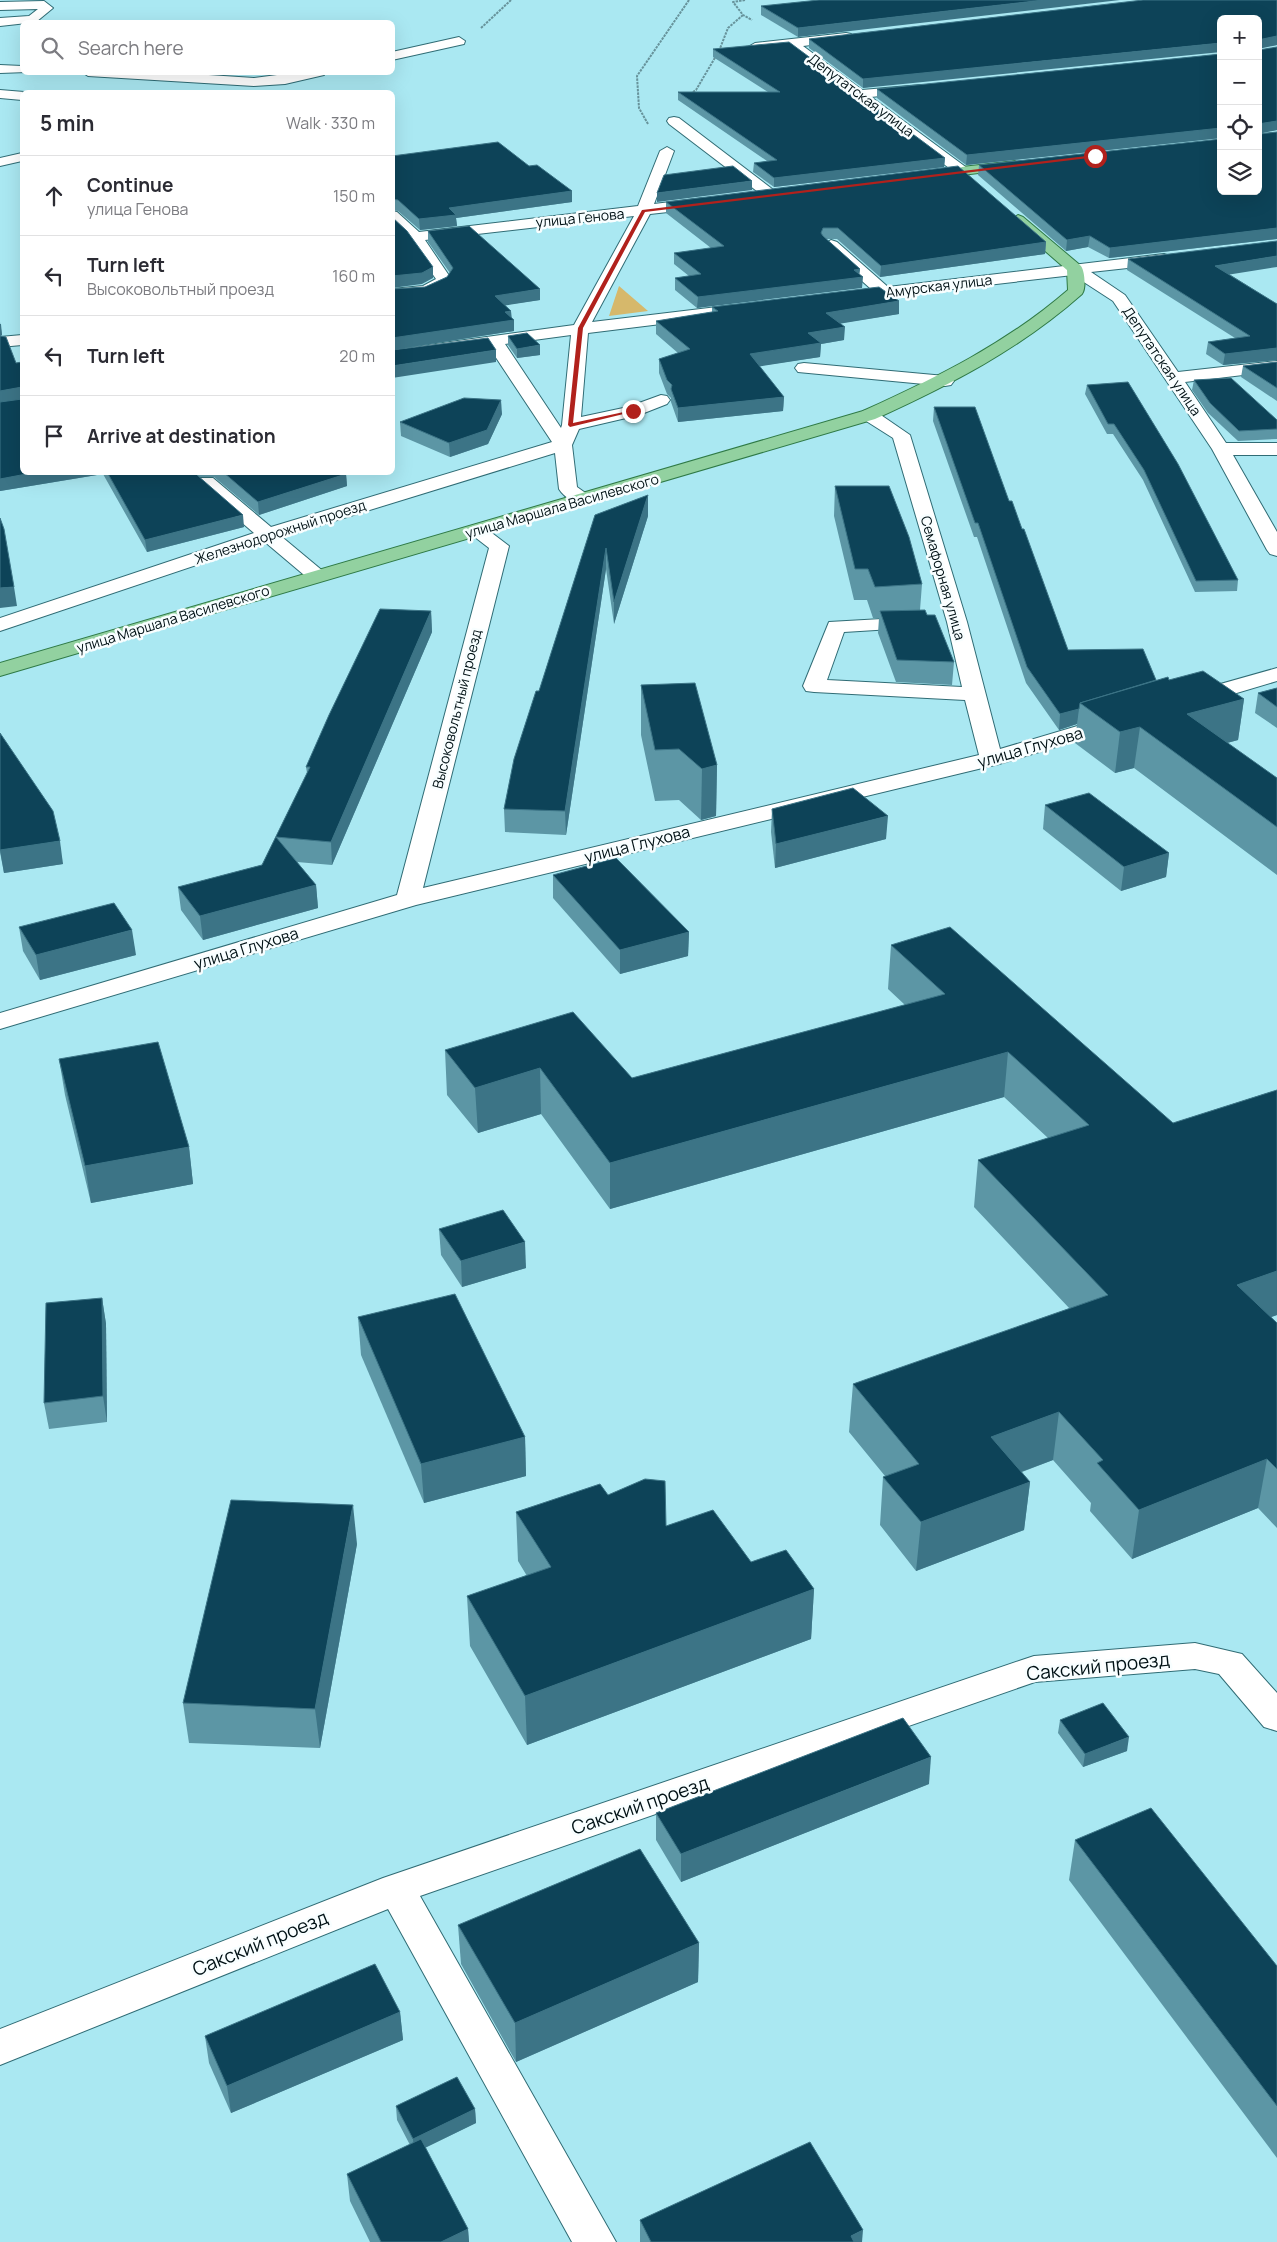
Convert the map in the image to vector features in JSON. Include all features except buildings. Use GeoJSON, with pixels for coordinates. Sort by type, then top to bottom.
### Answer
{"type":"FeatureCollection","features":[{"type":"Feature","properties":{"kind":"main road"},"geometry":{"type":"LineString","coordinates":[[962,171],[1028,164]]}},
{"type":"Feature","properties":{"kind":"main road","name":"Депутатская улица"},"geometry":{"type":"LineString","coordinates":[[962,171],[976,184]]}},
{"type":"Feature","properties":{"kind":"main road","name":"Депутатская улица"},"geometry":{"type":"LineString","coordinates":[[1004,208],[1075,269]]}},
{"type":"Feature","properties":{"kind":"main road","name":"улица Маршала Василевского"},"geometry":{"type":"LineString","coordinates":[[0,670],[869,415],[945,381],[1004,348],[1055,311],[1076,291],[1075,269]]}},
{"type":"Feature","properties":{"kind":"street"},"geometry":{"type":"LineString","coordinates":[[0,6],[44,5],[46,8],[32,19],[21,20]]}},
{"type":"Feature","properties":{"kind":"street"},"geometry":{"type":"LineString","coordinates":[[0,22],[20,20]]}},
{"type":"Feature","properties":{"kind":"street"},"geometry":{"type":"LineString","coordinates":[[737,48],[861,36]]}},
{"type":"Feature","properties":{"kind":"street"},"geometry":{"type":"LineString","coordinates":[[395,55],[460,41]]}},
{"type":"Feature","properties":{"kind":"street","name":"Депутатская улица"},"geometry":{"type":"LineString","coordinates":[[792,44],[962,171]]}},
{"type":"Feature","properties":{"kind":"street"},"geometry":{"type":"LineString","coordinates":[[0,69],[20,70]]}},
{"type":"Feature","properties":{"kind":"street"},"geometry":{"type":"LineString","coordinates":[[138,75],[254,82],[285,80],[306,75]]}},
{"type":"Feature","properties":{"kind":"street"},"geometry":{"type":"LineString","coordinates":[[860,94],[928,87]]}},
{"type":"Feature","properties":{"kind":"street"},"geometry":{"type":"LineString","coordinates":[[0,94],[20,96]]}},
{"type":"Feature","properties":{"kind":"street"},"geometry":{"type":"LineString","coordinates":[[674,121],[771,195]]}},
{"type":"Feature","properties":{"kind":"street"},"geometry":{"type":"LineString","coordinates":[[584,499],[568,489],[563,445],[570,425],[580,328],[644,211],[667,151]]}},
{"type":"Feature","properties":{"kind":"street"},"geometry":{"type":"LineString","coordinates":[[0,162],[20,157]]}},
{"type":"Feature","properties":{"kind":"street"},"geometry":{"type":"LineString","coordinates":[[943,174],[962,171]]}},
{"type":"Feature","properties":{"kind":"street"},"geometry":{"type":"LineString","coordinates":[[751,198],[790,193]]}},
{"type":"Feature","properties":{"kind":"street","name":"улица Генова"},"geometry":{"type":"LineString","coordinates":[[415,237],[722,201]]}},
{"type":"Feature","properties":{"kind":"street"},"geometry":{"type":"LineString","coordinates":[[395,218],[415,237],[444,280],[427,290],[395,294]]}},
{"type":"Feature","properties":{"kind":"street"},"geometry":{"type":"LineString","coordinates":[[830,243],[884,292]]}},
{"type":"Feature","properties":{"kind":"street","name":"Амурская улица"},"geometry":{"type":"LineString","coordinates":[[835,298],[1178,257]]}},
{"type":"Feature","properties":{"kind":"street","name":"Депутатская улица"},"geometry":{"type":"LineString","coordinates":[[1075,269],[1119,298],[1176,378],[1221,449],[1277,550]]}},
{"type":"Feature","properties":{"kind":"street"},"geometry":{"type":"LineString","coordinates":[[395,355],[580,328],[747,308]]}},
{"type":"Feature","properties":{"kind":"street"},"geometry":{"type":"LineString","coordinates":[[0,342],[20,340]]}},
{"type":"Feature","properties":{"kind":"street"},"geometry":{"type":"LineString","coordinates":[[494,341],[563,445]]}},
{"type":"Feature","properties":{"kind":"street"},"geometry":{"type":"LineString","coordinates":[[1176,378],[1277,366]]}},
{"type":"Feature","properties":{"kind":"street"},"geometry":{"type":"LineString","coordinates":[[804,368],[945,381]]}},
{"type":"Feature","properties":{"kind":"street"},"geometry":{"type":"LineString","coordinates":[[570,425],[633,411],[661,400]]}},
{"type":"Feature","properties":{"kind":"street","name":"Семафорная улица"},"geometry":{"type":"LineString","coordinates":[[869,415],[902,435],[957,622],[991,759]]}},
{"type":"Feature","properties":{"kind":"street","name":"Железнодорожный проезд"},"geometry":{"type":"LineString","coordinates":[[0,625],[270,534],[563,445]]}},
{"type":"Feature","properties":{"kind":"street"},"geometry":{"type":"LineString","coordinates":[[1221,449],[1277,449]]}},
{"type":"Feature","properties":{"kind":"street"},"geometry":{"type":"LineString","coordinates":[[206,482],[270,534],[317,576]]}},
{"type":"Feature","properties":{"kind":"street","name":"Высоковольтный проезд"},"geometry":{"type":"LineString","coordinates":[[408,899],[499,546],[476,531]]}},
{"type":"Feature","properties":{"kind":"street"},"geometry":{"type":"LineString","coordinates":[[957,622],[836,626],[814,686],[975,694]]}},
{"type":"Feature","properties":{"kind":"street"},"geometry":{"type":"LineString","coordinates":[[1172,705],[1277,674]]}},
{"type":"Feature","properties":{"kind":"street","name":"улица Глухова"},"geometry":{"type":"LineString","coordinates":[[0,1021],[408,899],[991,759],[1134,716]]}},
{"type":"Feature","properties":{"kind":"street","name":"Сакский проезд"},"geometry":{"type":"LineString","coordinates":[[0,2047],[396,1889],[1034,1670],[1195,1656],[1230,1663],[1277,1717]]}},
{"type":"Feature","properties":{"kind":"street"},"geometry":{"type":"LineString","coordinates":[[396,1889],[595,2242]]}},
{"type":"Feature","properties":{"kind":"path"},"geometry":{"type":"LineString","coordinates":[[460,41],[477,32],[512,0]]}},
{"type":"Feature","properties":{"kind":"path"},"geometry":{"type":"LineString","coordinates":[[667,151],[639,108],[637,76],[689,0]]}},
{"type":"Feature","properties":{"kind":"path"},"geometry":{"type":"LineString","coordinates":[[733,2],[745,0]]}},
{"type":"Feature","properties":{"kind":"path"},"geometry":{"type":"LineString","coordinates":[[674,121],[684,98],[696,90],[719,50],[728,28],[743,15]]}},
{"type":"Feature","properties":{"kind":"shaded area"},"geometry":{"type":"Polygon","coordinates":[[[619,286],[648,311],[609,316],[619,286]]]}},
{"type":"Feature","properties":{"kind":"route"},"geometry":{"type":"LineString","coordinates":[[633,411],[570,425],[580,328],[644,211],[1095,156]]}}]}
